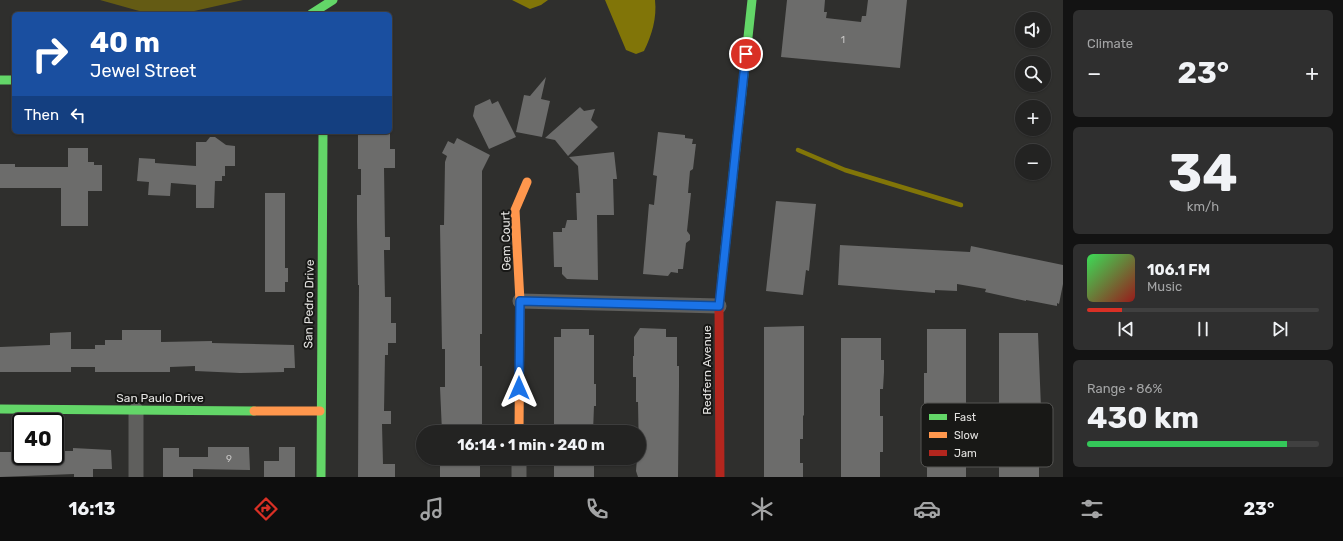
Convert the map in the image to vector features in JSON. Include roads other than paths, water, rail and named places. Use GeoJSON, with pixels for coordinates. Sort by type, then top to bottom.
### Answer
{"type":"FeatureCollection","features":[{"type":"Feature","properties":{"kind":"street"},"geometry":{"type":"LineString","coordinates":[[314,12],[332,0]]}},
{"type":"Feature","properties":{"kind":"street","name":"Redfern Avenue"},"geometry":{"type":"LineString","coordinates":[[720,477],[719,306],[752,0]]}},
{"type":"Feature","properties":{"kind":"street"},"geometry":{"type":"LineString","coordinates":[[0,80],[12,80]]}},
{"type":"Feature","properties":{"kind":"street","name":"San Pedro Drive"},"geometry":{"type":"LineString","coordinates":[[320,477],[323,134]]}},
{"type":"Feature","properties":{"kind":"street","name":"Gem Court"},"geometry":{"type":"LineString","coordinates":[[519,425],[520,301],[515,210],[527,182]]}},
{"type":"Feature","properties":{"kind":"street"},"geometry":{"type":"LineString","coordinates":[[520,301],[719,306]]}},
{"type":"Feature","properties":{"kind":"street","name":"San Paulo Drive"},"geometry":{"type":"LineString","coordinates":[[0,409],[320,411]]}},
{"type":"Feature","properties":{"kind":"street"},"geometry":{"type":"LineString","coordinates":[[136,410],[136,477]]}},
{"type":"Feature","properties":{"kind":"street"},"geometry":{"type":"LineString","coordinates":[[519,465],[519,477]]}},
{"type":"Feature","properties":{"kind":"waterway"},"geometry":{"type":"LineString","coordinates":[[798,150],[845,170],[961,205]]}}]}
